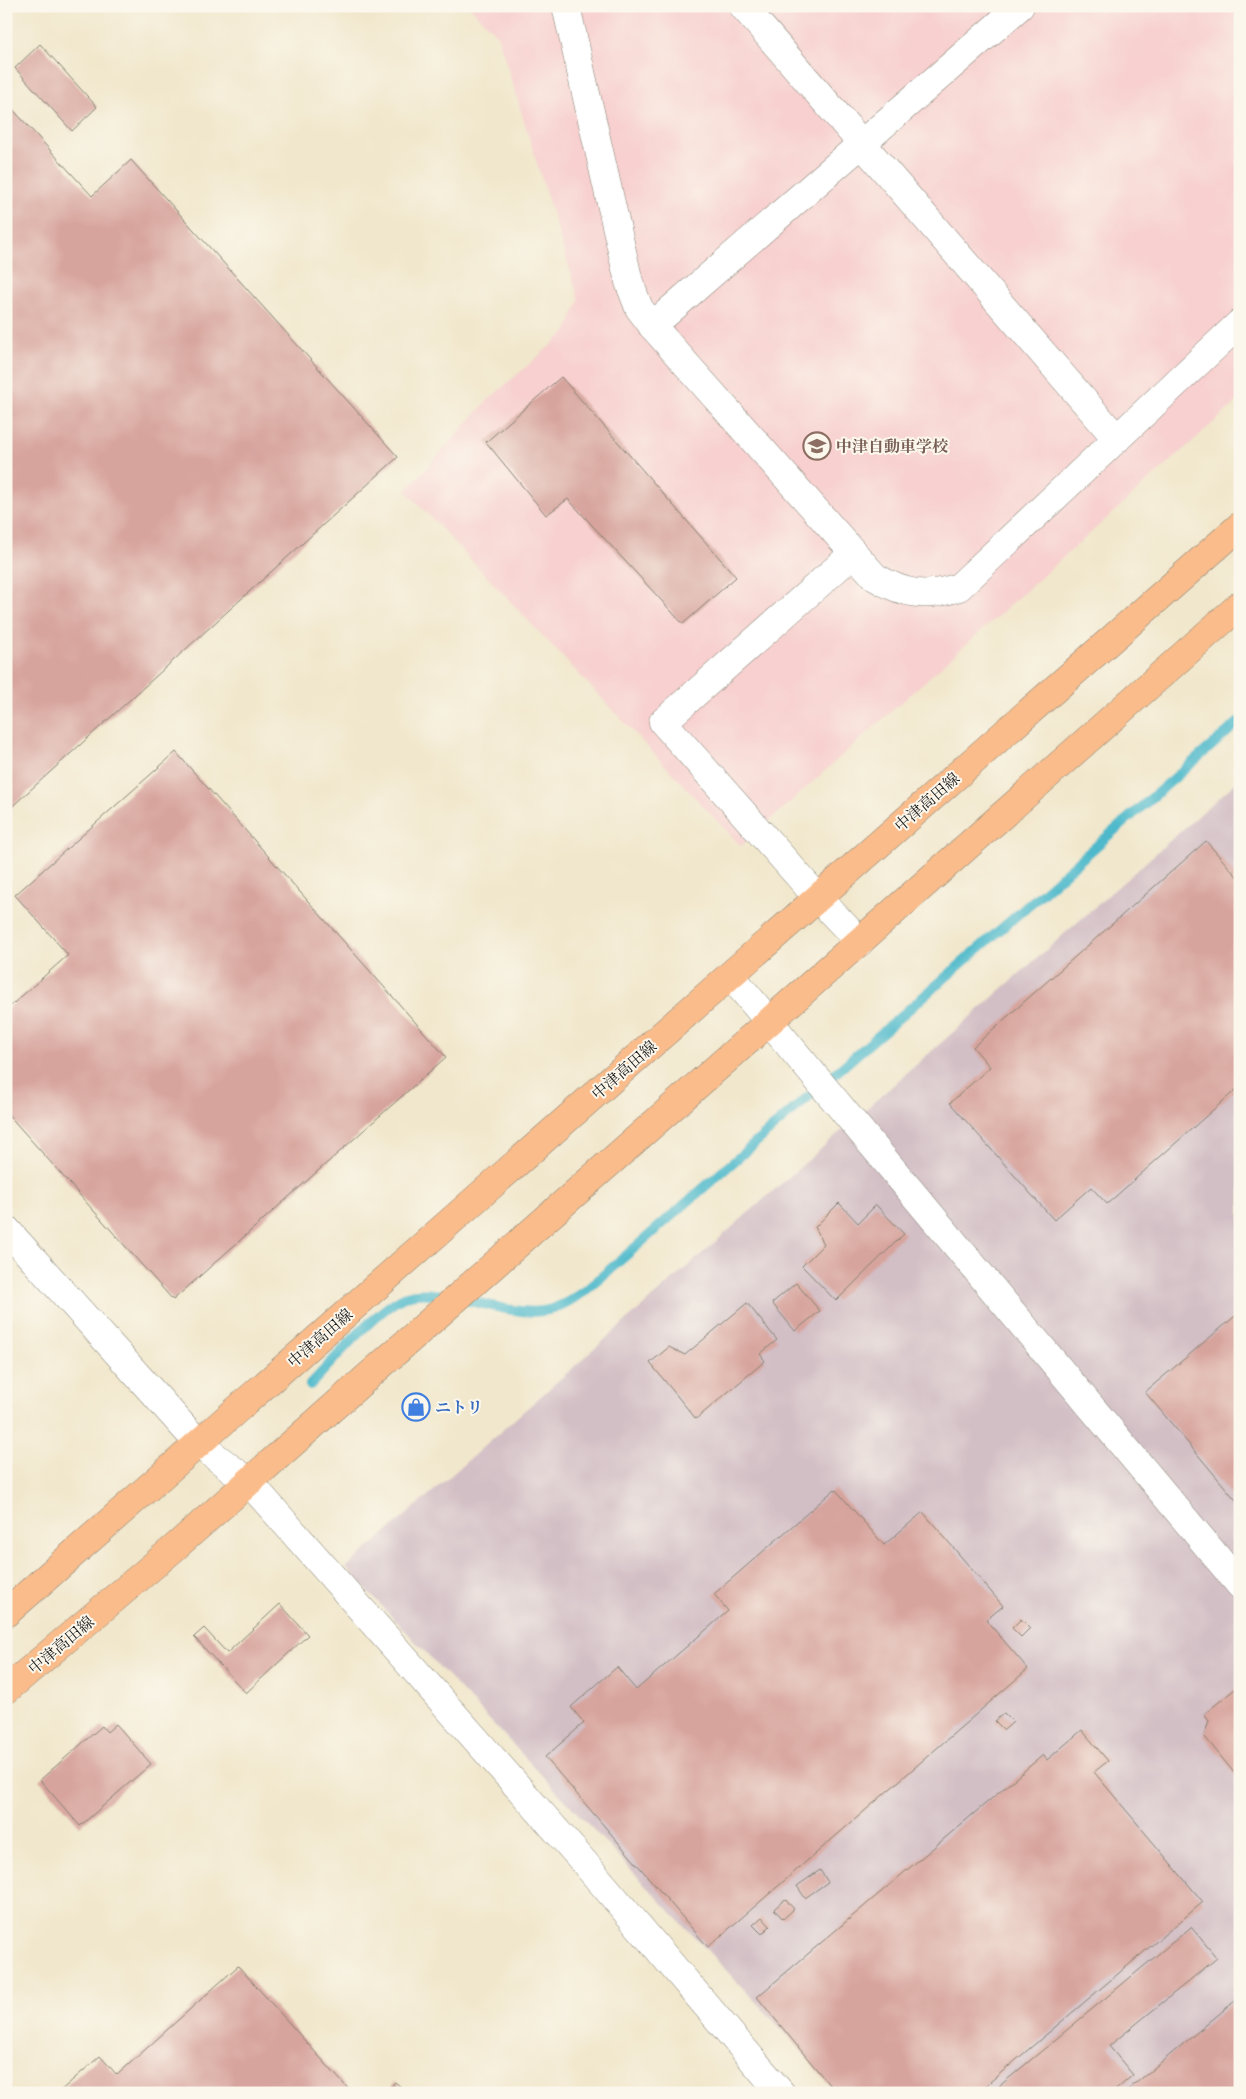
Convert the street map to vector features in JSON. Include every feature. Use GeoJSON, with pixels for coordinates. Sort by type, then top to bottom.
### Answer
{"type":"FeatureCollection","features":[{"type":"Feature","properties":{"kind":"main road","name":"中津高田線"},"geometry":{"type":"LineString","coordinates":[[6,1613],[1240,526]]}},
{"type":"Feature","properties":{"kind":"main road","name":"中津高田線"},"geometry":{"type":"LineString","coordinates":[[6,1690],[122,1594],[1240,605]]}},
{"type":"Feature","properties":{"kind":"street"},"geometry":{"type":"LineString","coordinates":[[566,6],[629,282],[639,308],[652,326],[875,577],[890,586],[906,592],[940,594],[959,587],[1240,323]]}},
{"type":"Feature","properties":{"kind":"street"},"geometry":{"type":"LineString","coordinates":[[743,6],[1117,439]]}},
{"type":"Feature","properties":{"kind":"street"},"geometry":{"type":"LineString","coordinates":[[652,326],[1020,6]]}},
{"type":"Feature","properties":{"kind":"street"},"geometry":{"type":"LineString","coordinates":[[854,553],[663,722],[818,898],[860,942]]}},
{"type":"Feature","properties":{"kind":"street"},"geometry":{"type":"LineString","coordinates":[[731,976],[1240,1585]]}},
{"type":"Feature","properties":{"kind":"street"},"geometry":{"type":"LineString","coordinates":[[6,1229],[200,1444],[249,1482],[577,1854],[781,2093]]}},
{"type":"Feature","properties":{"kind":"shaded area","name":"中津自動車学校"},"geometry":{"type":"Polygon","coordinates":[[[469,6],[1240,6],[1240,399],[741,846],[406,491],[487,401],[567,331],[579,300],[498,36],[469,6]]]}},
{"type":"Feature","properties":{"kind":"shaded area"},"geometry":{"type":"Polygon","coordinates":[[[1240,779],[1240,2093],[842,2093],[346,1568],[1240,779]]]}},
{"type":"Feature","properties":{"kind":"building"},"geometry":{"type":"Polygon","coordinates":[[[40,44],[97,107],[72,131],[15,68],[40,44]]]}},
{"type":"Feature","properties":{"kind":"building"},"geometry":{"type":"Polygon","coordinates":[[[6,102],[92,196],[131,160],[398,457],[6,812],[6,102]]]}},
{"type":"Feature","properties":{"kind":"building"},"geometry":{"type":"Polygon","coordinates":[[[561,377],[736,577],[683,624],[568,499],[546,515],[486,442],[561,377]]]}},
{"type":"Feature","properties":{"kind":"building"},"geometry":{"type":"Polygon","coordinates":[[[176,752],[446,1057],[173,1300],[6,1112],[6,1010],[68,955],[15,895],[176,752]]]}},
{"type":"Feature","properties":{"kind":"building"},"geometry":{"type":"Polygon","coordinates":[[[1206,841],[1240,880],[1240,1086],[1107,1204],[1091,1187],[1054,1220],[950,1103],[990,1067],[973,1047],[1206,841]]]}},
{"type":"Feature","properties":{"kind":"building"},"geometry":{"type":"Polygon","coordinates":[[[839,1203],[858,1223],[876,1205],[904,1234],[836,1301],[802,1266],[824,1244],[815,1227],[839,1203]]]}},
{"type":"Feature","properties":{"kind":"building"},"geometry":{"type":"Polygon","coordinates":[[[796,1283],[820,1311],[795,1331],[772,1303],[796,1283]]]}},
{"type":"Feature","properties":{"kind":"building"},"geometry":{"type":"Polygon","coordinates":[[[747,1303],[777,1340],[760,1354],[765,1361],[696,1419],[650,1363],[669,1347],[685,1355],[747,1303]]]}},
{"type":"Feature","properties":{"kind":"building"},"geometry":{"type":"Polygon","coordinates":[[[1240,1312],[1240,1505],[1145,1392],[1240,1312]]]}},
{"type":"Feature","properties":{"kind":"building"},"geometry":{"type":"Polygon","coordinates":[[[835,1489],[884,1545],[923,1512],[1003,1606],[986,1620],[1028,1669],[708,1947],[545,1757],[584,1723],[571,1707],[617,1667],[636,1690],[728,1611],[714,1594],[835,1489]]]}},
{"type":"Feature","properties":{"kind":"building"},"geometry":{"type":"Polygon","coordinates":[[[280,1604],[308,1635],[246,1693],[194,1637],[204,1628],[227,1653],[280,1604]]]}},
{"type":"Feature","properties":{"kind":"building"},"geometry":{"type":"Polygon","coordinates":[[[1021,1619],[1030,1628],[1021,1637],[1012,1628],[1021,1619]]]}},
{"type":"Feature","properties":{"kind":"building"},"geometry":{"type":"Polygon","coordinates":[[[1240,1685],[1240,1780],[1204,1736],[1209,1721],[1204,1714],[1240,1685]]]}},
{"type":"Feature","properties":{"kind":"building"},"geometry":{"type":"Polygon","coordinates":[[[1004,1713],[1013,1722],[1004,1730],[995,1721],[1004,1713]]]}},
{"type":"Feature","properties":{"kind":"building"},"geometry":{"type":"Polygon","coordinates":[[[116,1724],[151,1764],[80,1826],[40,1780],[102,1726],[107,1732],[116,1724]]]}},
{"type":"Feature","properties":{"kind":"building"},"geometry":{"type":"Polygon","coordinates":[[[1082,1730],[1108,1761],[1094,1772],[1203,1902],[977,2093],[836,2093],[757,1997],[1043,1755],[1047,1760],[1082,1730]]]}},
{"type":"Feature","properties":{"kind":"building"},"geometry":{"type":"Polygon","coordinates":[[[820,1870],[828,1882],[805,1898],[797,1886],[820,1870]]]}},
{"type":"Feature","properties":{"kind":"building"},"geometry":{"type":"Polygon","coordinates":[[[785,1899],[794,1909],[783,1919],[774,1909],[785,1899]]]}},
{"type":"Feature","properties":{"kind":"building"},"geometry":{"type":"Polygon","coordinates":[[[762,1917],[770,1926],[762,1934],[753,1925],[762,1917]]]}},
{"type":"Feature","properties":{"kind":"building"},"geometry":{"type":"Polygon","coordinates":[[[1191,1927],[1217,1958],[1109,2046],[1133,2075],[1112,2093],[991,2093],[1191,1927]]]}},
{"type":"Feature","properties":{"kind":"building"},"geometry":{"type":"Polygon","coordinates":[[[238,1966],[352,2093],[58,2093],[100,2056],[117,2075],[238,1966]]]}},
{"type":"Feature","properties":{"kind":"building"},"geometry":{"type":"Polygon","coordinates":[[[1240,1997],[1240,2093],[1124,2093],[1230,2005],[1240,1997]]]}},
{"type":"Feature","properties":{"kind":"building"},"geometry":{"type":"Polygon","coordinates":[[[395,2082],[401,2087],[396,2093],[386,2093],[395,2082]]]}},
{"type":"Feature","properties":{"kind":"waterway"},"geometry":{"type":"LineString","coordinates":[[310,1385],[368,1324],[404,1297],[418,1294],[434,1294],[527,1312],[554,1308],[584,1292],[1240,721]]}},
{"type":"Feature","properties":{"kind":"place","name":"中津自動車学校"},"geometry":{"type":"Point","coordinates":[817,446]}},
{"type":"Feature","properties":{"kind":"place","name":"ニトリ"},"geometry":{"type":"Point","coordinates":[416,1407]}}]}
